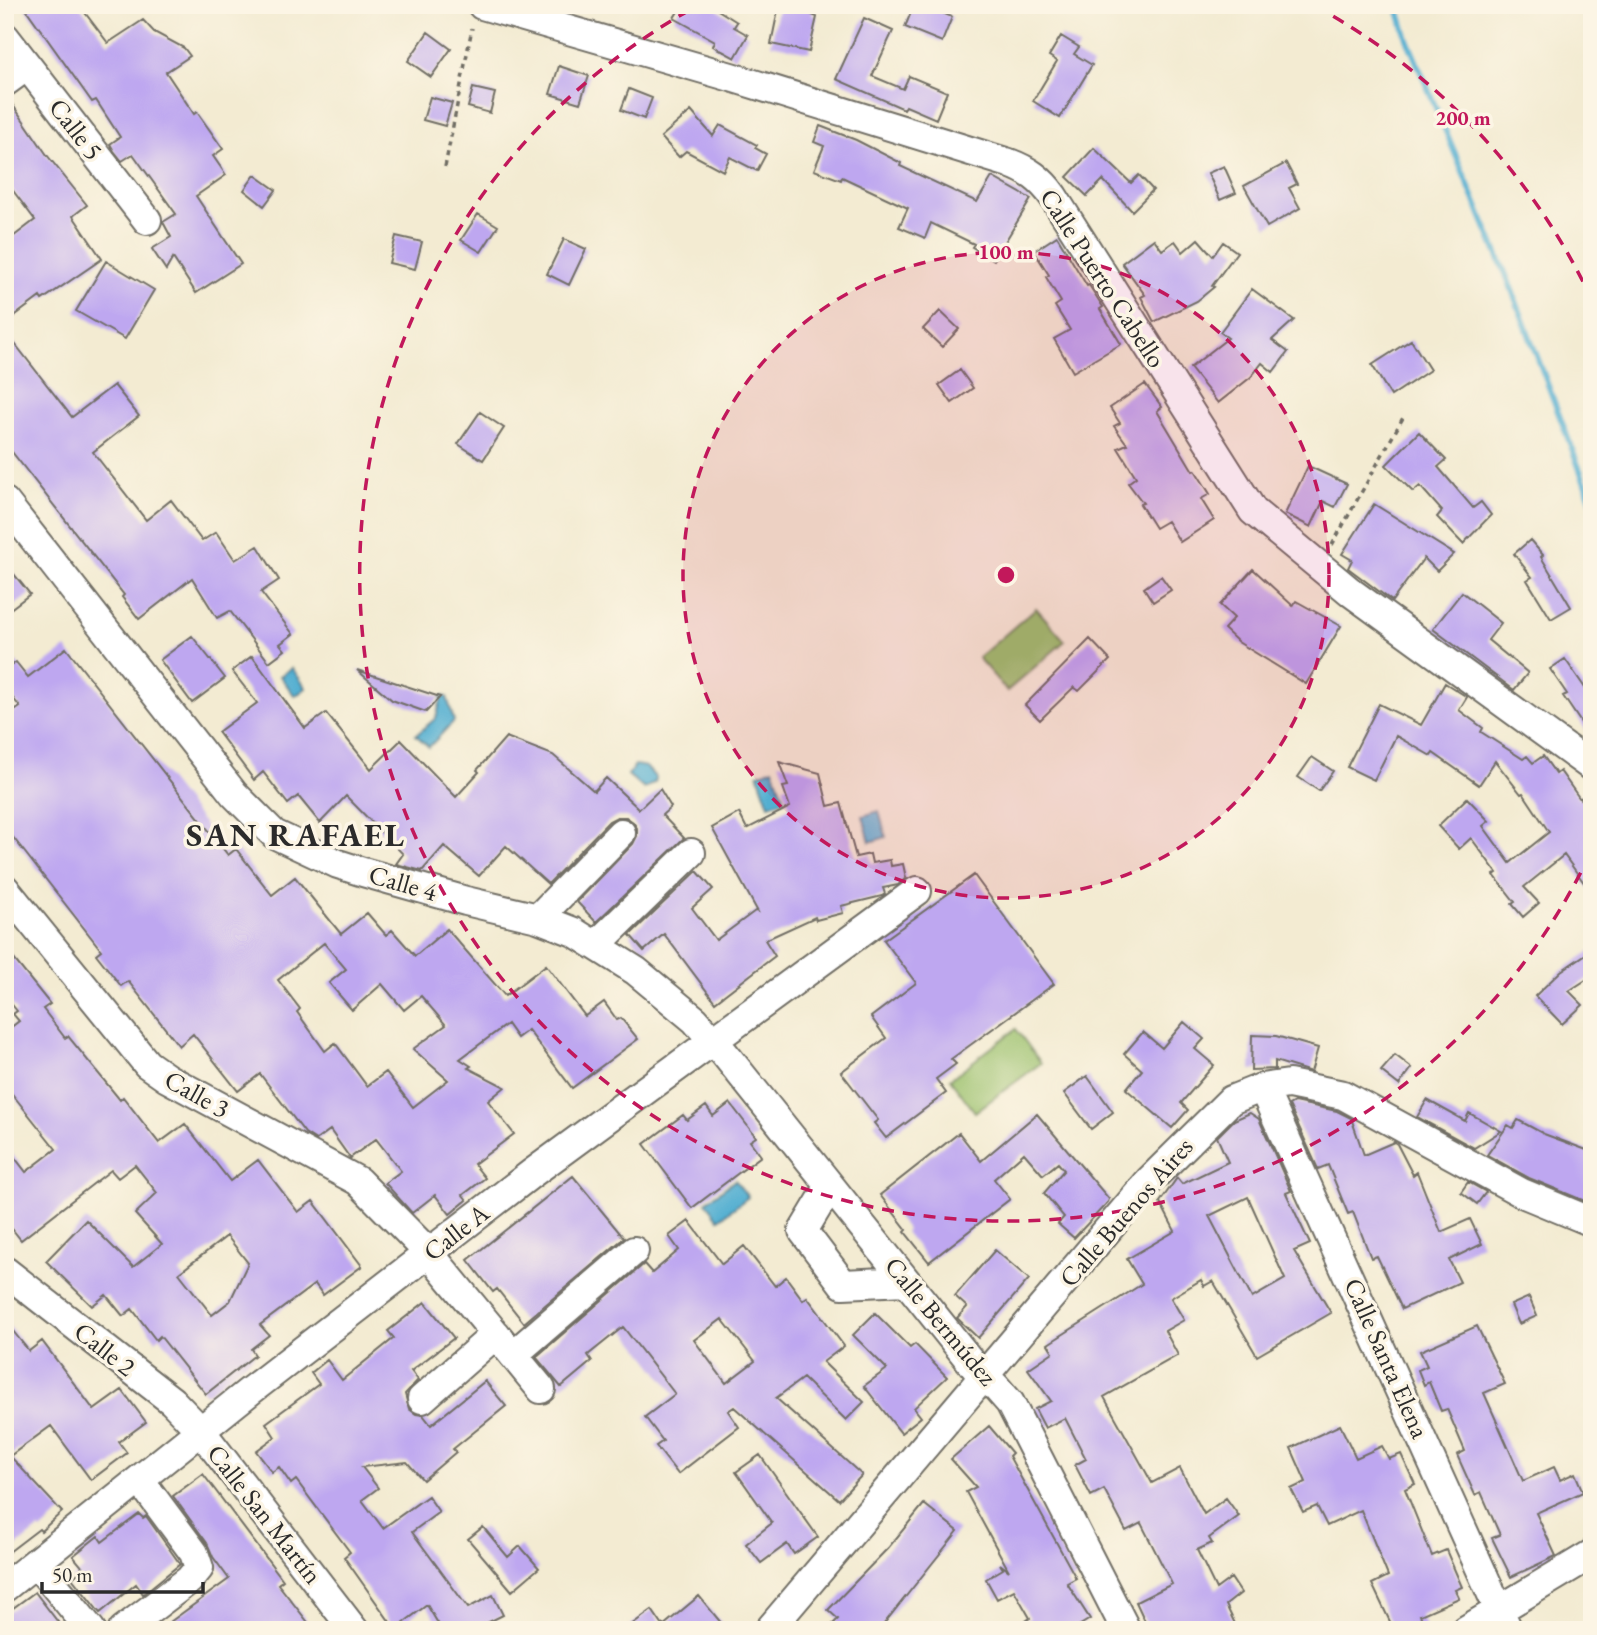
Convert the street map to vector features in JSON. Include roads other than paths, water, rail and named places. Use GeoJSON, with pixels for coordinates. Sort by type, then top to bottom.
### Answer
{"type":"FeatureCollection","features":[{"type":"Feature","properties":{"kind":"street","name":"Calle Puerto Cabello"},"geometry":{"type":"LineString","coordinates":[[477,12],[731,77],[1009,163],[1030,172],[1046,185],[1248,505],[1352,593],[1592,767]]}},
{"type":"Feature","properties":{"kind":"street","name":"Calle 5"},"geometry":{"type":"LineString","coordinates":[[5,37],[16,74],[147,220]]}},
{"type":"Feature","properties":{"kind":"street","name":"Calle 4"},"geometry":{"type":"LineString","coordinates":[[5,502],[234,794],[274,834],[338,864],[466,901],[538,918],[574,932],[636,971],[682,1008],[713,1040]]}},
{"type":"Feature","properties":{"kind":"street"},"geometry":{"type":"LineString","coordinates":[[538,918],[621,833]]}},
{"type":"Feature","properties":{"kind":"street"},"geometry":{"type":"LineString","coordinates":[[596,945],[691,853]]}},
{"type":"Feature","properties":{"kind":"street","name":"Calle 3"},"geometry":{"type":"LineString","coordinates":[[5,888],[139,1055],[155,1071],[358,1181],[429,1253],[541,1389]]}},
{"type":"Feature","properties":{"kind":"street","name":"Calle A"},"geometry":{"type":"LineString","coordinates":[[5,1587],[531,1174],[917,891]]}},
{"type":"Feature","properties":{"kind":"street","name":"Calle Bermúdez"},"geometry":{"type":"LineString","coordinates":[[713,1040],[983,1377],[1010,1403],[1124,1629]]}},
{"type":"Feature","properties":{"kind":"street","name":"Calle Buenos Aires"},"geometry":{"type":"LineString","coordinates":[[769,1630],[1149,1181],[1231,1100],[1264,1088],[1289,1084],[1343,1095],[1522,1193],[1592,1222]]}},
{"type":"Feature","properties":{"kind":"street","name":"Calle Santa Elena"},"geometry":{"type":"LineString","coordinates":[[1264,1088],[1504,1619]]}},
{"type":"Feature","properties":{"kind":"street"},"geometry":{"type":"LineString","coordinates":[[830,1186],[803,1231],[843,1284],[906,1280]]}},
{"type":"Feature","properties":{"kind":"street"},"geometry":{"type":"LineString","coordinates":[[422,1399],[504,1345],[634,1251]]}},
{"type":"Feature","properties":{"kind":"street","name":"Calle 2"},"geometry":{"type":"LineString","coordinates":[[5,1271],[154,1387],[201,1431]]}},
{"type":"Feature","properties":{"kind":"street","name":"Calle San Martín"},"geometry":{"type":"LineString","coordinates":[[201,1431],[354,1630]]}},
{"type":"Feature","properties":{"kind":"street"},"geometry":{"type":"LineString","coordinates":[[123,1630],[189,1580],[199,1568],[194,1553],[140,1480]]}},
{"type":"Feature","properties":{"kind":"street"},"geometry":{"type":"LineString","coordinates":[[1466,1630],[1504,1619],[1592,1554]]}},
{"type":"Feature","properties":{"kind":"street"},"geometry":{"type":"LineString","coordinates":[[36,1563],[91,1630]]}},
{"type":"Feature","properties":{"kind":"water"},"geometry":{"type":"Polygon","coordinates":[[[292,668],[306,688],[295,696],[280,676],[292,668]]]}},
{"type":"Feature","properties":{"kind":"water"},"geometry":{"type":"Polygon","coordinates":[[[442,696],[447,697],[454,721],[429,747],[416,735],[436,718],[442,696]]]}},
{"type":"Feature","properties":{"kind":"water"},"geometry":{"type":"Polygon","coordinates":[[[635,765],[646,767],[656,778],[655,782],[644,789],[628,775],[635,765]]]}},
{"type":"Feature","properties":{"kind":"water"},"geometry":{"type":"Polygon","coordinates":[[[773,768],[784,800],[769,805],[758,774],[773,768]]]}},
{"type":"Feature","properties":{"kind":"water"},"geometry":{"type":"Polygon","coordinates":[[[879,811],[886,837],[870,842],[863,816],[879,811]]]}},
{"type":"Feature","properties":{"kind":"water"},"geometry":{"type":"Polygon","coordinates":[[[735,1180],[748,1197],[719,1219],[706,1202],[735,1180]]]}},
{"type":"Feature","properties":{"kind":"waterway"},"geometry":{"type":"LineString","coordinates":[[1397,5],[1407,39],[1509,282],[1592,502]]}},
{"type":"Feature","properties":{"kind":"district","name":"SAN RAFAEL"},"geometry":{"type":"Point","coordinates":[296,834]}}]}
